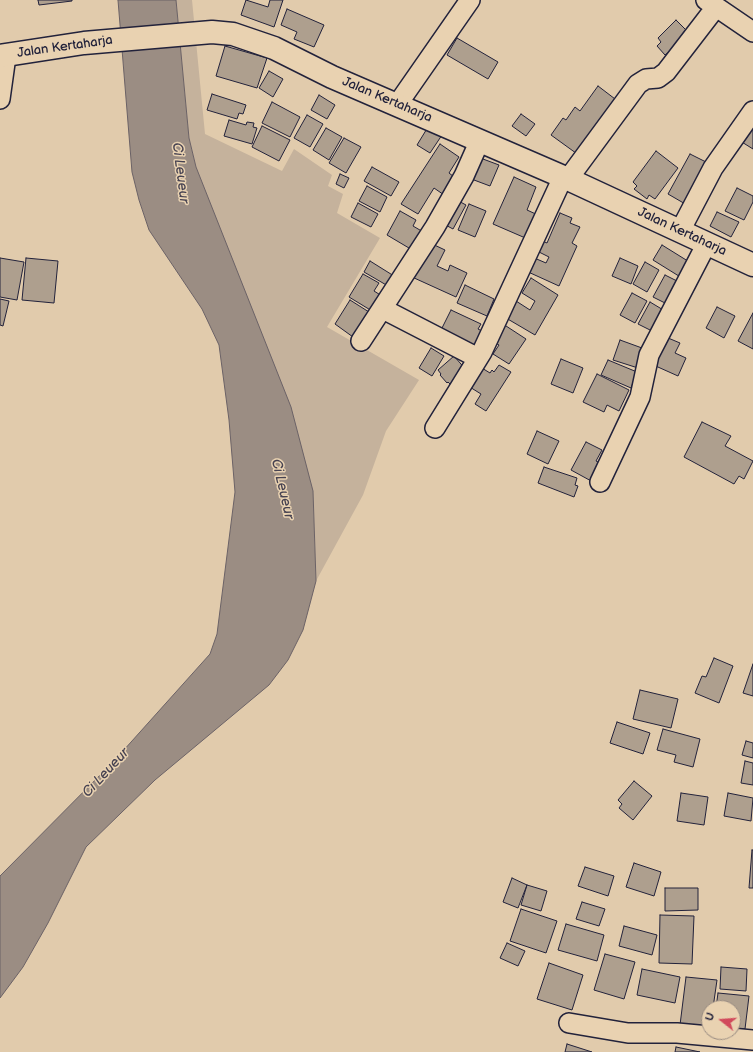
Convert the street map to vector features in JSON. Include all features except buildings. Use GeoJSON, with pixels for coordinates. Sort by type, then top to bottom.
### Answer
{"type":"FeatureCollection","features":[{"type":"Feature","properties":{"kind":"street"},"geometry":{"type":"LineString","coordinates":[[397,105],[470,0]]}},
{"type":"Feature","properties":{"kind":"street"},"geometry":{"type":"LineString","coordinates":[[435,428],[478,358],[566,178],[638,84],[646,79],[658,78],[666,72],[711,3],[753,32]]}},
{"type":"Feature","properties":{"kind":"street","name":"Jalan Kertaharja"},"geometry":{"type":"LineString","coordinates":[[3,56],[84,42],[212,32],[233,34],[261,43],[397,105],[566,178],[753,265]]}},
{"type":"Feature","properties":{"kind":"street"},"geometry":{"type":"LineString","coordinates":[[0,99],[3,56]]}},
{"type":"Feature","properties":{"kind":"street"},"geometry":{"type":"LineString","coordinates":[[680,230],[713,168],[753,111]]}},
{"type":"Feature","properties":{"kind":"street"},"geometry":{"type":"LineString","coordinates":[[362,341],[435,227],[464,176],[480,140]]}},
{"type":"Feature","properties":{"kind":"street"},"geometry":{"type":"LineString","coordinates":[[600,482],[640,397],[649,355],[707,243]]}},
{"type":"Feature","properties":{"kind":"street"},"geometry":{"type":"LineString","coordinates":[[382,309],[478,358]]}},
{"type":"Feature","properties":{"kind":"street"},"geometry":{"type":"LineString","coordinates":[[569,1023],[628,1033],[677,1032],[753,1040]]}},
{"type":"Feature","properties":{"kind":"shaded area"},"geometry":{"type":"Polygon","coordinates":[[[176,0],[192,0],[205,134],[282,171],[294,149],[332,175],[328,186],[343,194],[337,213],[380,238],[327,327],[419,380],[386,431],[363,495],[316,581],[313,491],[196,167],[189,138],[176,0]]]}},
{"type":"Feature","properties":{"kind":"water","name":"Ci Leueur"},"geometry":{"type":"Polygon","coordinates":[[[118,0],[176,0],[189,138],[196,167],[291,407],[313,491],[316,581],[303,630],[288,660],[269,685],[155,780],[86,847],[48,923],[23,967],[0,998],[0,876],[114,761],[210,654],[217,634],[235,492],[229,420],[219,345],[202,309],[149,230],[132,172],[118,0]]]}}]}
